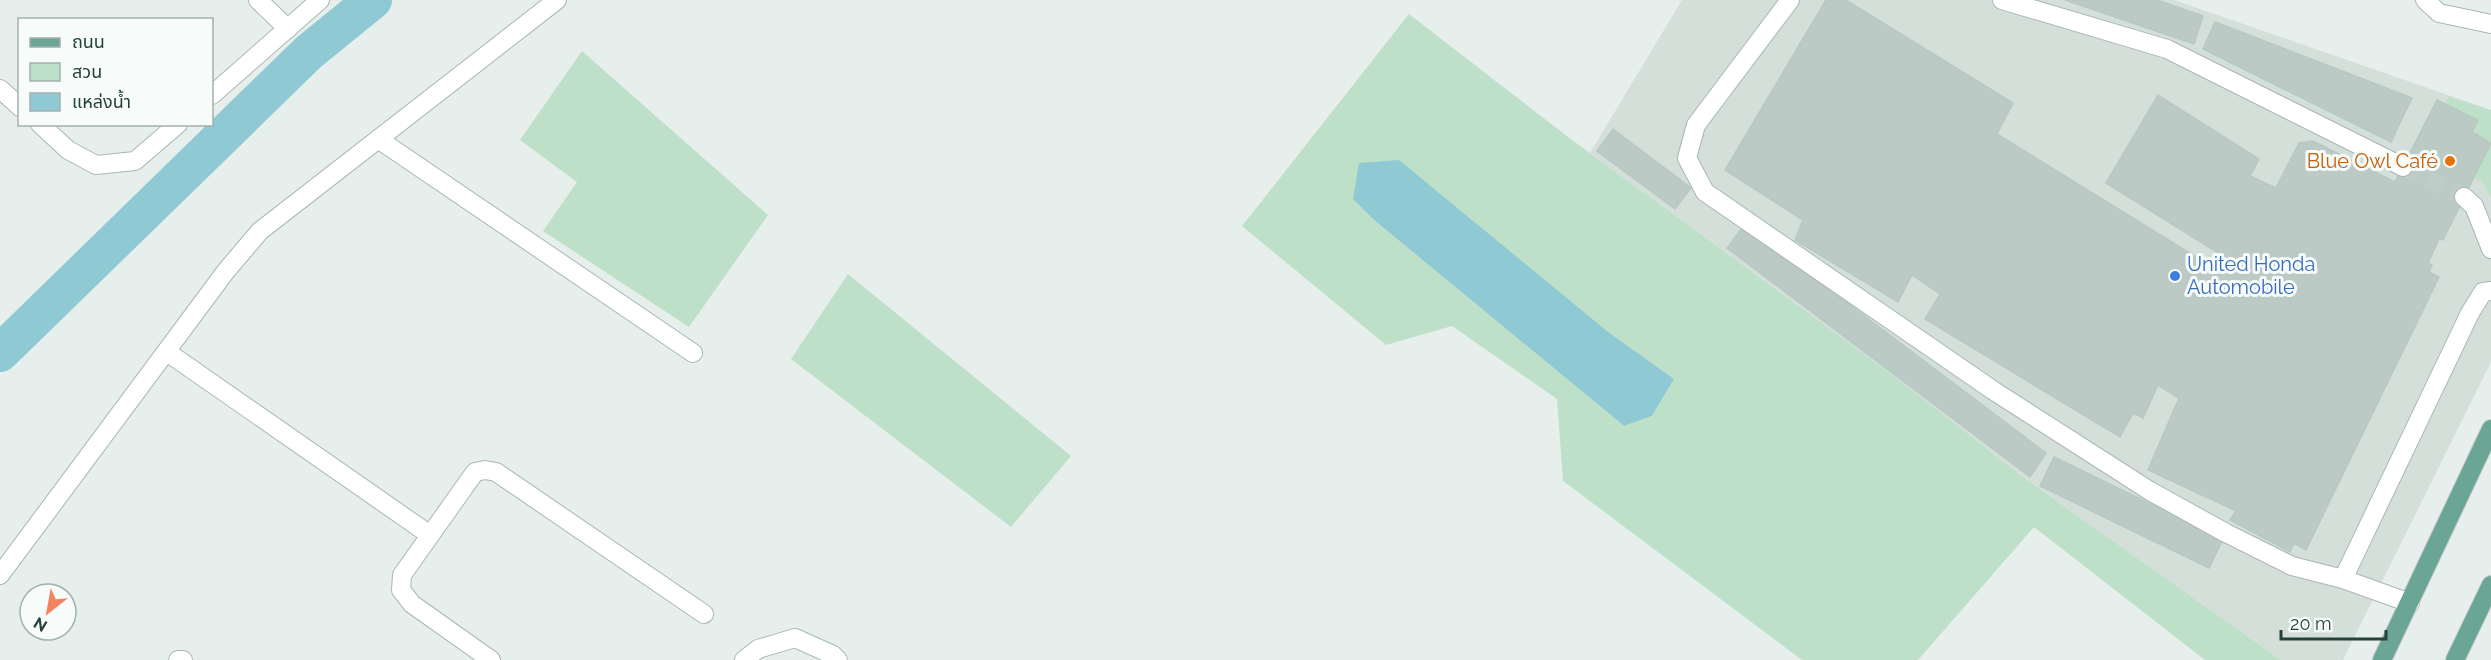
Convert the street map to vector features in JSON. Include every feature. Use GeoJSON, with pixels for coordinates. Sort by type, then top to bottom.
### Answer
{"type":"FeatureCollection","features":[{"type":"Feature","properties":{"kind":"main road"},"geometry":{"type":"LineString","coordinates":[[2382,660],[2491,429]]}},
{"type":"Feature","properties":{"kind":"main road"},"geometry":{"type":"LineString","coordinates":[[2455,660],[2491,585]]}},
{"type":"Feature","properties":{"kind":"street"},"geometry":{"type":"LineString","coordinates":[[258,0],[288,29]]}},
{"type":"Feature","properties":{"kind":"street"},"geometry":{"type":"LineString","coordinates":[[213,94],[320,0]]}},
{"type":"Feature","properties":{"kind":"street"},"geometry":{"type":"LineString","coordinates":[[0,576],[226,271],[260,231],[557,0]]}},
{"type":"Feature","properties":{"kind":"street"},"geometry":{"type":"LineString","coordinates":[[1790,0],[1696,125],[1687,158],[1705,192],[1994,391],[2150,491],[2292,566],[2343,579],[2410,603]]}},
{"type":"Feature","properties":{"kind":"street"},"geometry":{"type":"LineString","coordinates":[[2002,0],[2167,49],[2403,167]]}},
{"type":"Feature","properties":{"kind":"street"},"geometry":{"type":"LineString","coordinates":[[2425,0],[2439,13],[2491,24]]}},
{"type":"Feature","properties":{"kind":"street"},"geometry":{"type":"LineString","coordinates":[[0,89],[18,105]]}},
{"type":"Feature","properties":{"kind":"street"},"geometry":{"type":"LineString","coordinates":[[41,126],[68,150],[96,165],[135,161],[176,126]]}},
{"type":"Feature","properties":{"kind":"street"},"geometry":{"type":"LineString","coordinates":[[378,139],[693,353]]}},
{"type":"Feature","properties":{"kind":"street"},"geometry":{"type":"LineString","coordinates":[[2464,197],[2474,206],[2491,249]]}},
{"type":"Feature","properties":{"kind":"street"},"geometry":{"type":"LineString","coordinates":[[2343,579],[2470,313],[2483,292],[2491,291]]}},
{"type":"Feature","properties":{"kind":"street"},"geometry":{"type":"LineString","coordinates":[[167,352],[430,535]]}},
{"type":"Feature","properties":{"kind":"street"},"geometry":{"type":"LineString","coordinates":[[491,660],[412,604],[401,590],[402,575],[475,472],[485,470],[496,472],[704,614]]}},
{"type":"Feature","properties":{"kind":"street"},"geometry":{"type":"LineString","coordinates":[[744,660],[758,648],[795,638],[833,655],[838,660]]}},
{"type":"Feature","properties":{"kind":"street"},"geometry":{"type":"LineString","coordinates":[[178,660],[183,660]]}},
{"type":"Feature","properties":{"kind":"shaded area"},"geometry":{"type":"Polygon","coordinates":[[[1682,0],[2174,0],[2491,110],[2491,362],[2343,660],[2281,660],[2027,480],[1885,369],[1590,153],[1682,0]]]}},
{"type":"Feature","properties":{"kind":"green space"},"geometry":{"type":"Polygon","coordinates":[[[1409,14],[1568,137],[1885,369],[2027,480],[2281,660],[2205,660],[2034,527],[1918,660],[1802,660],[1563,481],[1557,399],[1452,326],[1386,345],[1242,226],[1409,14]],[[1353,199],[1374,220],[1624,426],[1652,416],[1674,379],[1608,333],[1353,199]]]}},
{"type":"Feature","properties":{"kind":"green space"},"geometry":{"type":"Polygon","coordinates":[[[582,51],[768,215],[689,327],[543,231],[577,182],[520,140],[582,51]]]}},
{"type":"Feature","properties":{"kind":"green space"},"geometry":{"type":"Polygon","coordinates":[[[2449,97],[2491,110],[2491,197],[2482,182],[2426,142],[2449,97]]]}},
{"type":"Feature","properties":{"kind":"green space"},"geometry":{"type":"Polygon","coordinates":[[[848,274],[1071,456],[1011,527],[791,359],[848,274]]]}},
{"type":"Feature","properties":{"kind":"water"},"geometry":{"type":"Polygon","coordinates":[[[1399,160],[1608,332],[1674,379],[1652,416],[1624,426],[1374,220],[1353,199],[1359,163],[1399,160]]]}},
{"type":"Feature","properties":{"kind":"building","name":"United Honda Automobile"},"geometry":{"type":"Polygon","coordinates":[[[1826,0],[1846,0],[2013,103],[1997,134],[2214,268],[2220,254],[2106,183],[2158,95],[2259,159],[2250,176],[2276,188],[2299,143],[2313,141],[2395,182],[2437,100],[2478,120],[2472,132],[2491,143],[2443,240],[2439,239],[2428,263],[2432,265],[2429,272],[2439,277],[2306,550],[2294,543],[2290,552],[2230,520],[2236,511],[2148,470],[2179,398],[2158,385],[2143,418],[2133,413],[2120,437],[1925,319],[1940,294],[1912,275],[1898,302],[1795,240],[1803,220],[1725,170],[1826,0]]]}},
{"type":"Feature","properties":{"kind":"building"},"geometry":{"type":"Polygon","coordinates":[[[2065,0],[2157,0],[2203,16],[2194,44],[2065,0]]]}},
{"type":"Feature","properties":{"kind":"building"},"geometry":{"type":"Polygon","coordinates":[[[2215,22],[2412,98],[2391,142],[2203,49],[2215,22]]]}},
{"type":"Feature","properties":{"kind":"building"},"geometry":{"type":"Polygon","coordinates":[[[1613,129],[1691,188],[1675,209],[1597,151],[1613,129]]]}},
{"type":"Feature","properties":{"kind":"building"},"geometry":{"type":"Polygon","coordinates":[[[1744,225],[2046,453],[2030,477],[1727,248],[1744,225]]]}},
{"type":"Feature","properties":{"kind":"building"},"geometry":{"type":"Polygon","coordinates":[[[2054,457],[2223,539],[2209,568],[2040,486],[2054,457]]]}},
{"type":"Feature","properties":{"kind":"waterway"},"geometry":{"type":"LineString","coordinates":[[0,353],[309,52],[373,0]]}},
{"type":"Feature","properties":{"kind":"tunnel"},"geometry":{"type":"LineString","coordinates":[[2403,167],[2464,197]]}},
{"type":"Feature","properties":{"kind":"place","name":"Blue Owl Café"},"geometry":{"type":"Point","coordinates":[2450,161]}},
{"type":"Feature","properties":{"kind":"place","name":"United Honda Automobile"},"geometry":{"type":"Point","coordinates":[2175,276]}}]}
